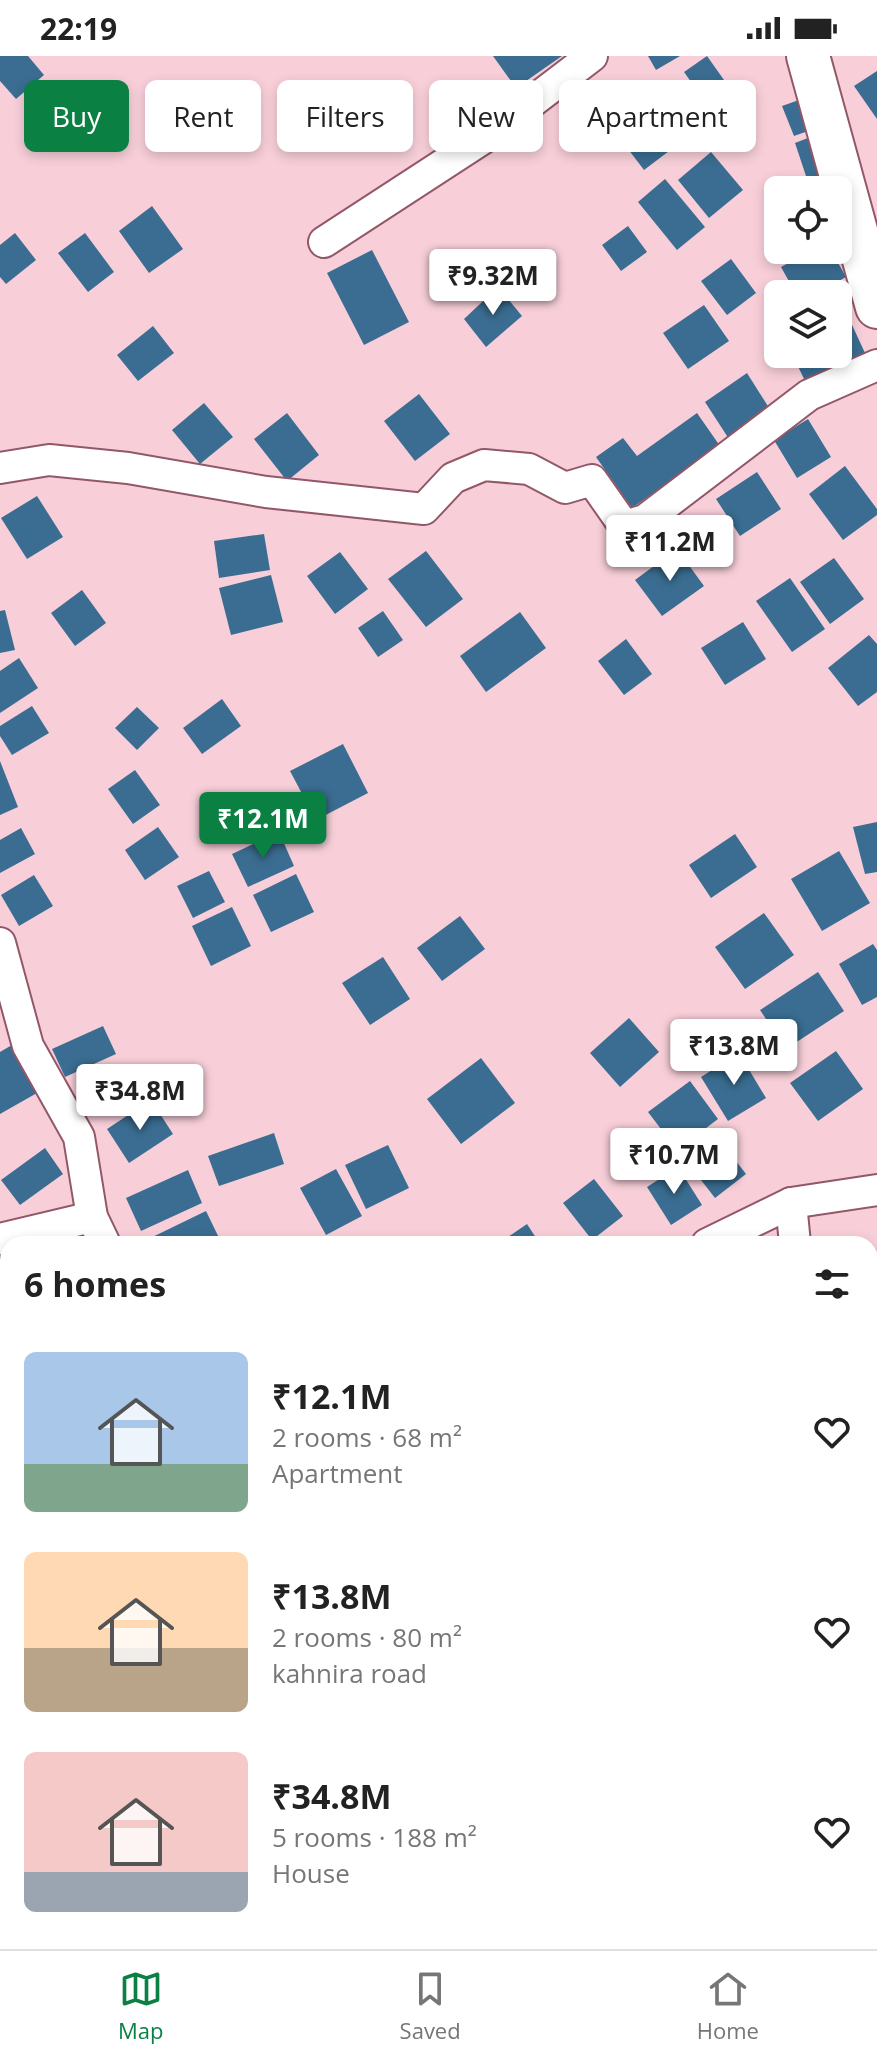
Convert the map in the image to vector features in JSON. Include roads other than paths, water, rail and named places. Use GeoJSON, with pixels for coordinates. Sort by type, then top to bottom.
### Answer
{"type":"FeatureCollection","features":[{"type":"Feature","properties":{"kind":"main road"},"geometry":{"type":"LineString","coordinates":[[808,56],[877,307]]}},
{"type":"Feature","properties":{"kind":"street"},"geometry":{"type":"LineString","coordinates":[[324,242],[490,134],[592,56]]}},
{"type":"Feature","properties":{"kind":"street"},"geometry":{"type":"LineString","coordinates":[[0,468],[49,460],[128,468],[266,492],[424,509],[453,478],[484,465],[529,469],[565,488],[592,480],[620,520],[628,525],[645,520],[809,395],[877,365]]}},
{"type":"Feature","properties":{"kind":"street"},"geometry":{"type":"LineString","coordinates":[[0,943],[28,1046],[79,1137],[99,1230],[33,1236]]}},
{"type":"Feature","properties":{"kind":"street"},"geometry":{"type":"LineString","coordinates":[[723,1236],[791,1203],[877,1190]]}},
{"type":"Feature","properties":{"kind":"street"},"geometry":{"type":"LineString","coordinates":[[791,1203],[794,1236]]}}]}
